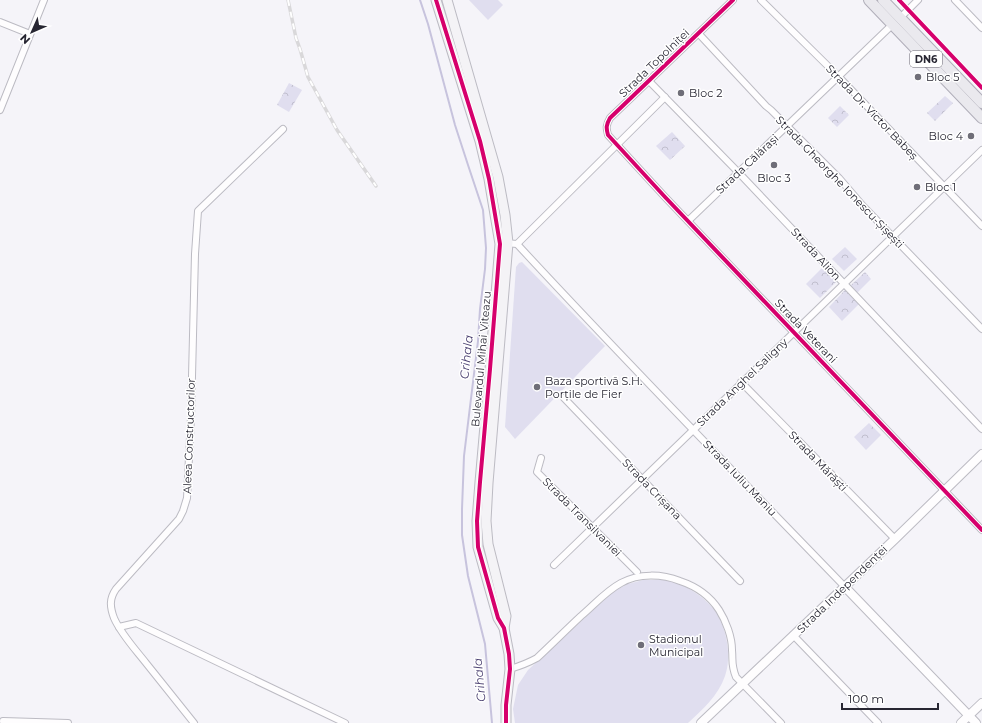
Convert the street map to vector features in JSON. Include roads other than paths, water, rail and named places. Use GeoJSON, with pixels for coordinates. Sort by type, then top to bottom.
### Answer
{"type":"FeatureCollection","features":[{"type":"Feature","properties":{"kind":"main road","name":"Bulevardul Mihai Viteazu"},"geometry":{"type":"LineString","coordinates":[[436,0],[469,93],[488,138],[498,178],[505,216],[508,244],[490,369],[477,521],[478,547],[498,618],[504,628],[507,639],[510,669],[506,705],[506,723]]}},
{"type":"Feature","properties":{"kind":"main road","name":"Bulevardul Mihai Viteazu"},"geometry":{"type":"LineString","coordinates":[[447,0],[469,93]]}},
{"type":"Feature","properties":{"kind":"main road","name":"DN6"},"geometry":{"type":"LineString","coordinates":[[869,0],[896,21],[982,103]]}},
{"type":"Feature","properties":{"kind":"main road","name":"DN6"},"geometry":{"type":"LineString","coordinates":[[883,0],[896,21],[982,118]]}},
{"type":"Feature","properties":{"kind":"street"},"geometry":{"type":"LineString","coordinates":[[0,110],[2,98],[44,0]]}},
{"type":"Feature","properties":{"kind":"street","name":"Strada Topolniței"},"geometry":{"type":"LineString","coordinates":[[616,145],[606,130],[610,118],[733,0]]}},
{"type":"Feature","properties":{"kind":"street","name":"Strada Dr. Victor Babeș"},"geometry":{"type":"LineString","coordinates":[[761,0],[838,76],[982,226]]}},
{"type":"Feature","properties":{"kind":"street","name":"Strada Călărași"},"geometry":{"type":"LineString","coordinates":[[688,221],[918,0]]}},
{"type":"Feature","properties":{"kind":"street"},"geometry":{"type":"LineString","coordinates":[[955,0],[982,28]]}},
{"type":"Feature","properties":{"kind":"street"},"geometry":{"type":"LineString","coordinates":[[0,22],[30,34]]}},
{"type":"Feature","properties":{"kind":"street","name":"Strada Gheorghe Ionescu-Șișești"},"geometry":{"type":"LineString","coordinates":[[699,34],[766,106],[839,178],[892,237],[982,329]]}},
{"type":"Feature","properties":{"kind":"street","name":"Strada Alion"},"geometry":{"type":"LineString","coordinates":[[649,81],[738,172],[982,429]]}},
{"type":"Feature","properties":{"kind":"street"},"geometry":{"type":"LineString","coordinates":[[508,244],[616,145],[665,97]]}},
{"type":"Feature","properties":{"kind":"street","name":"Aleea Constructorilor"},"geometry":{"type":"LineString","coordinates":[[194,723],[133,647],[119,627],[111,609],[110,600],[116,589],[179,519],[187,498],[191,417],[195,254],[198,211],[283,129]]}},
{"type":"Feature","properties":{"kind":"street","name":"Strada Veterani"},"geometry":{"type":"LineString","coordinates":[[616,145],[982,530]]}},
{"type":"Feature","properties":{"kind":"street","name":"Strada Anghel Saligny"},"geometry":{"type":"LineString","coordinates":[[554,565],[741,382],[982,150]]}},
{"type":"Feature","properties":{"kind":"street","name":"Strada Iuliu Maniu"},"geometry":{"type":"LineString","coordinates":[[508,244],[565,295],[976,723]]}},
{"type":"Feature","properties":{"kind":"street","name":"Strada Mărăști"},"geometry":{"type":"LineString","coordinates":[[741,382],[895,539]]}},
{"type":"Feature","properties":{"kind":"street","name":"Strada Crișana"},"geometry":{"type":"LineString","coordinates":[[564,398],[643,478],[740,581]]}},
{"type":"Feature","properties":{"kind":"street","name":"Strada Independenței"},"geometry":{"type":"LineString","coordinates":[[701,723],[845,587],[982,454]]}},
{"type":"Feature","properties":{"kind":"street","name":"Strada Transilvaniei"},"geometry":{"type":"LineString","coordinates":[[541,458],[538,472],[638,572]]}},
{"type":"Feature","properties":{"kind":"street"},"geometry":{"type":"LineString","coordinates":[[510,669],[521,666],[536,658],[608,592],[622,582],[636,577],[651,575],[670,577],[698,589],[710,598],[719,609],[726,623],[730,636],[733,670],[736,677],[781,723]]}},
{"type":"Feature","properties":{"kind":"street"},"geometry":{"type":"LineString","coordinates":[[119,627],[136,623],[345,723]]}},
{"type":"Feature","properties":{"kind":"street"},"geometry":{"type":"LineString","coordinates":[[794,635],[878,723]]}},
{"type":"Feature","properties":{"kind":"street"},"geometry":{"type":"LineString","coordinates":[[961,723],[982,703]]}},
{"type":"Feature","properties":{"kind":"street"},"geometry":{"type":"LineString","coordinates":[[3,721],[68,723]]}},
{"type":"Feature","properties":{"kind":"waterway","name":"Crihala"},"geometry":{"type":"LineString","coordinates":[[420,0],[428,24],[455,125],[483,210],[486,248],[485,269],[464,456],[462,535],[468,576],[485,644],[492,723]]}},
{"type":"Feature","properties":{"kind":"railway"},"geometry":{"type":"LineString","coordinates":[[288,0],[296,38],[308,77],[337,130],[376,186]]}},
{"type":"Feature","properties":{"kind":"place","name":"Bloc 5"},"geometry":{"type":"Point","coordinates":[918,77]}},
{"type":"Feature","properties":{"kind":"place","name":"Bloc 2"},"geometry":{"type":"Point","coordinates":[681,93]}},
{"type":"Feature","properties":{"kind":"place","name":"Bloc 4"},"geometry":{"type":"Point","coordinates":[971,136]}},
{"type":"Feature","properties":{"kind":"place","name":"Bloc 3"},"geometry":{"type":"Point","coordinates":[774,165]}},
{"type":"Feature","properties":{"kind":"place","name":"Bloc 1"},"geometry":{"type":"Point","coordinates":[917,187]}},
{"type":"Feature","properties":{"kind":"place","name":"Baza sportivă S.H. Porțile de Fier"},"geometry":{"type":"Point","coordinates":[537,387]}},
{"type":"Feature","properties":{"kind":"place","name":"Stadionul Municipal"},"geometry":{"type":"Point","coordinates":[641,645]}}]}
